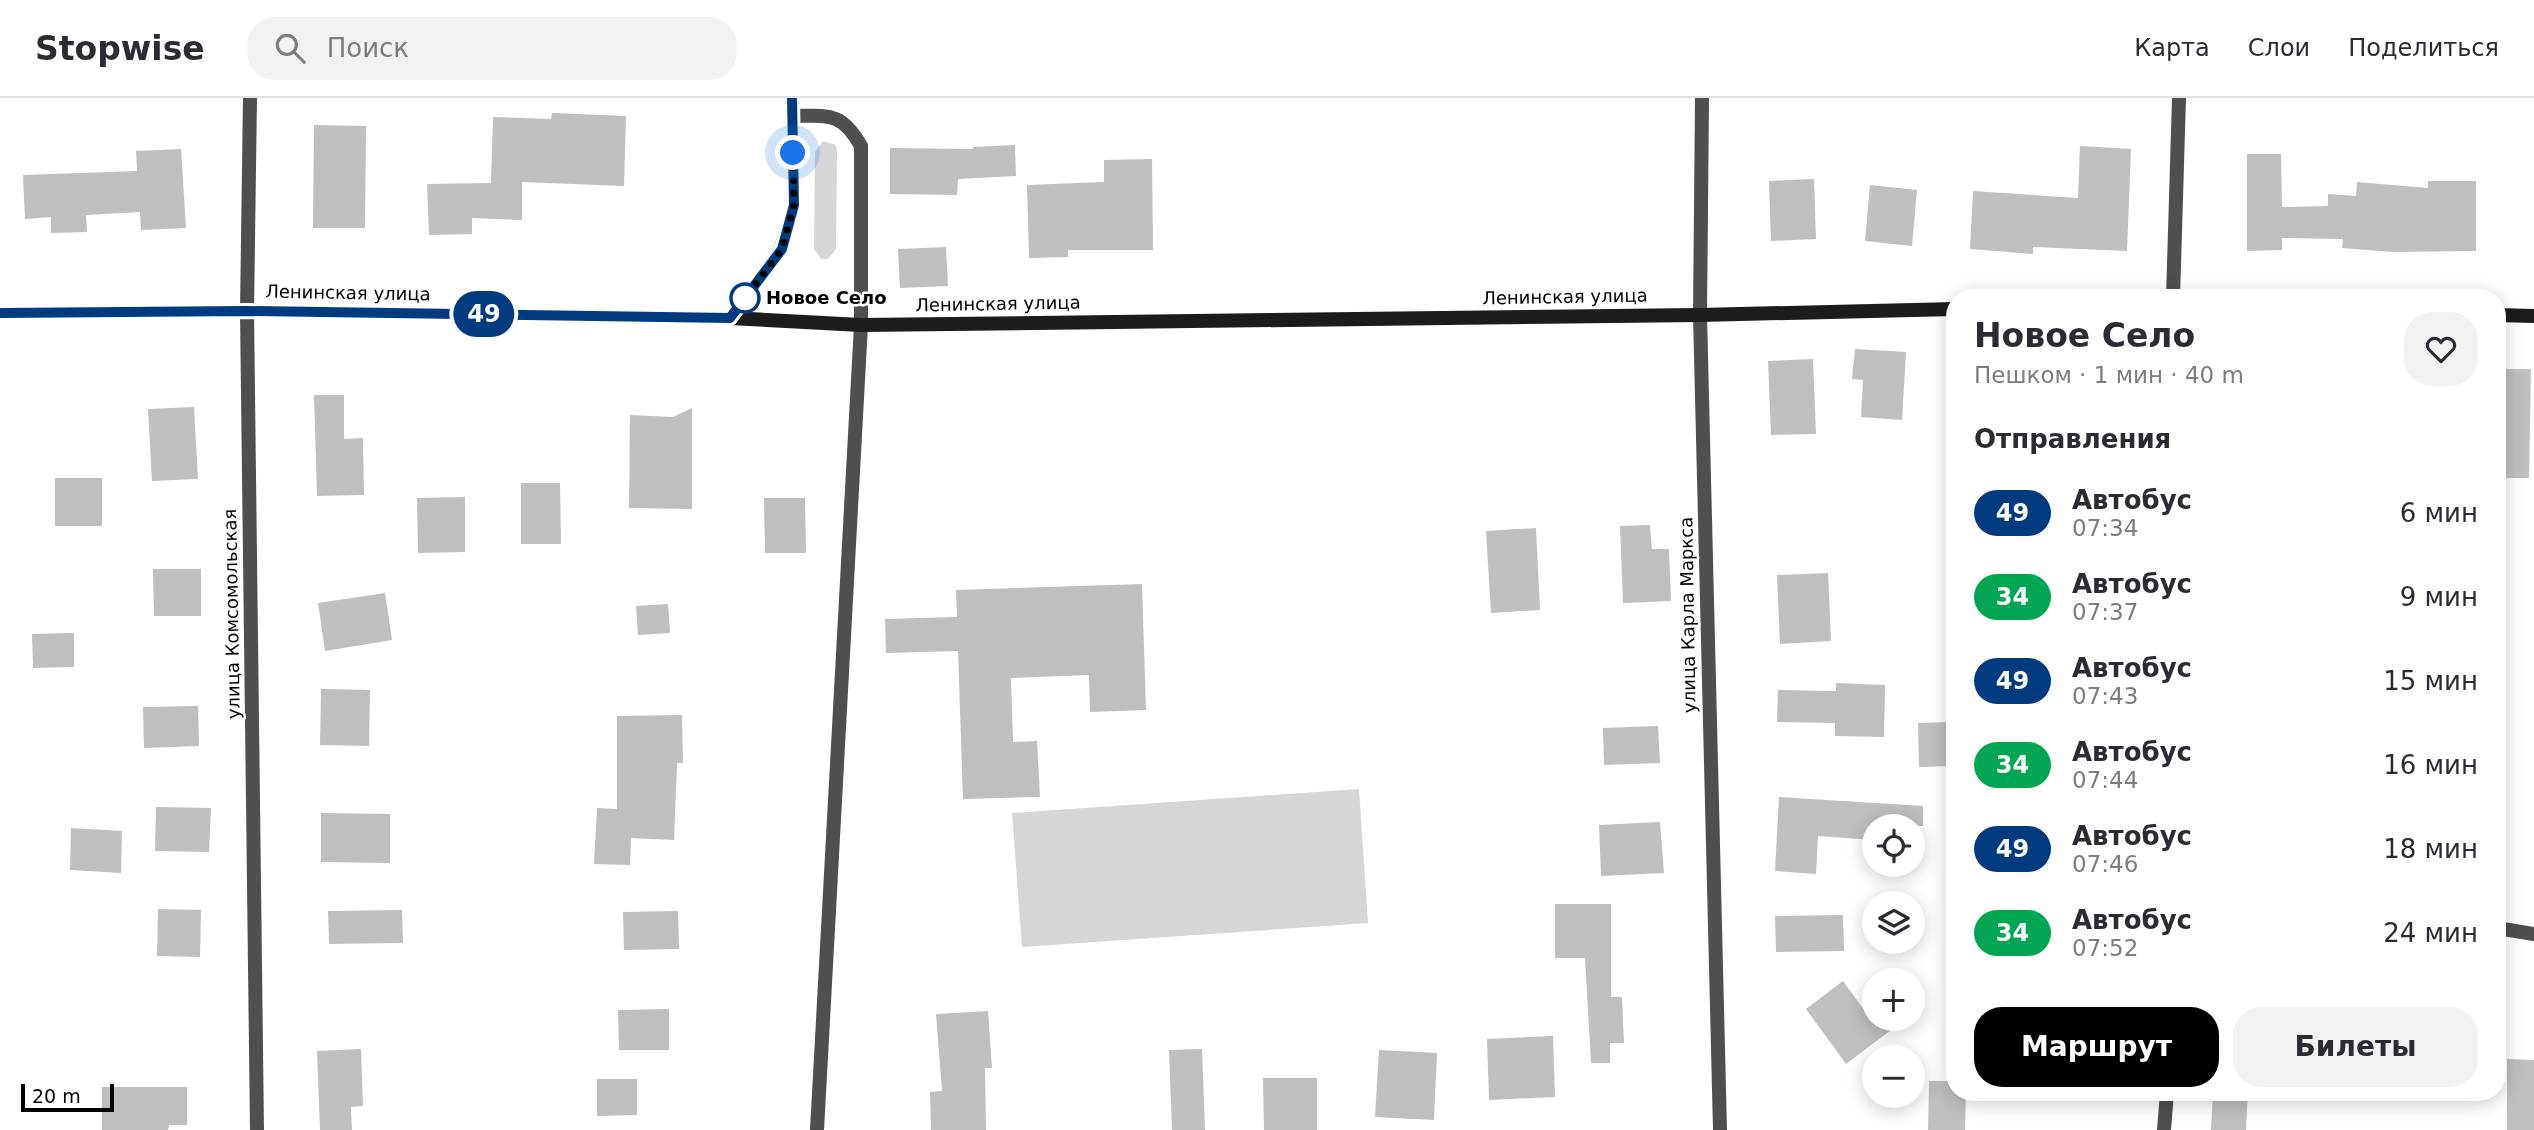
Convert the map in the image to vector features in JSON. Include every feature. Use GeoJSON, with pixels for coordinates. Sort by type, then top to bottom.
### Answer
{"type":"FeatureCollection","features":[{"type":"Feature","properties":{"kind":"street","name":"улица Комсомольская"},"geometry":{"type":"LineString","coordinates":[[250,98],[247,311],[257,1130]]}},
{"type":"Feature","properties":{"kind":"street"},"geometry":{"type":"LineString","coordinates":[[730,318],[782,249],[794,205],[792,98]]}},
{"type":"Feature","properties":{"kind":"street","name":"улица Карла Маркса"},"geometry":{"type":"LineString","coordinates":[[1702,98],[1700,315],[1720,1130]]}},
{"type":"Feature","properties":{"kind":"street"},"geometry":{"type":"LineString","coordinates":[[2173,289],[2179,98]]}},
{"type":"Feature","properties":{"kind":"street"},"geometry":{"type":"LineString","coordinates":[[792,116],[833,116],[849,126],[861,146],[860,325],[817,1130]]}},
{"type":"Feature","properties":{"kind":"street","name":"Ленинская улица"},"geometry":{"type":"LineString","coordinates":[[0,313],[247,311],[730,318],[860,325],[1700,315],[1946,309]]}},
{"type":"Feature","properties":{"kind":"street"},"geometry":{"type":"LineString","coordinates":[[2506,314],[2534,316]]}},
{"type":"Feature","properties":{"kind":"street"},"geometry":{"type":"LineString","coordinates":[[2506,929],[2534,934]]}},
{"type":"Feature","properties":{"kind":"street"},"geometry":{"type":"LineString","coordinates":[[2165,1130],[2167,1101]]}},
{"type":"Feature","properties":{"kind":"shaded area"},"geometry":{"type":"Polygon","coordinates":[[[823,141],[836,145],[837,152],[836,249],[828,259],[821,259],[814,249],[815,152],[823,141]]]}},
{"type":"Feature","properties":{"kind":"shaded area"},"geometry":{"type":"Polygon","coordinates":[[[1359,789],[1368,923],[1022,947],[1012,813],[1359,789]]]}},
{"type":"Feature","properties":{"kind":"building"},"geometry":{"type":"Polygon","coordinates":[[[552,113],[626,116],[624,186],[522,182],[522,220],[472,218],[472,234],[429,235],[427,184],[491,183],[493,117],[551,119],[552,113]]]}},
{"type":"Feature","properties":{"kind":"building"},"geometry":{"type":"Polygon","coordinates":[[[314,125],[366,126],[365,228],[313,228],[314,125]]]}},
{"type":"Feature","properties":{"kind":"building"},"geometry":{"type":"Polygon","coordinates":[[[1015,145],[1016,176],[958,179],[957,195],[890,194],[890,148],[973,149],[1015,145]]]}},
{"type":"Feature","properties":{"kind":"building"},"geometry":{"type":"Polygon","coordinates":[[[2080,146],[2131,149],[2127,251],[2033,247],[2033,254],[1970,249],[1973,191],[2078,198],[2080,146]]]}},
{"type":"Feature","properties":{"kind":"building"},"geometry":{"type":"Polygon","coordinates":[[[181,149],[186,228],[141,230],[140,212],[86,215],[87,232],[51,233],[51,217],[25,219],[23,175],[137,171],[136,151],[181,149]]]}},
{"type":"Feature","properties":{"kind":"building"},"geometry":{"type":"Polygon","coordinates":[[[2247,154],[2281,154],[2282,207],[2328,206],[2328,194],[2356,196],[2357,182],[2428,188],[2428,181],[2476,181],[2476,251],[2392,252],[2342,248],[2343,239],[2282,238],[2282,250],[2247,251],[2247,154]]]}},
{"type":"Feature","properties":{"kind":"building"},"geometry":{"type":"Polygon","coordinates":[[[1152,159],[1153,250],[1068,250],[1068,257],[1029,258],[1027,185],[1104,182],[1104,160],[1152,159]]]}},
{"type":"Feature","properties":{"kind":"building"},"geometry":{"type":"Polygon","coordinates":[[[1814,179],[1816,239],[1771,241],[1769,181],[1814,179]]]}},
{"type":"Feature","properties":{"kind":"building"},"geometry":{"type":"Polygon","coordinates":[[[1870,185],[1917,190],[1912,246],[1865,241],[1870,185]]]}},
{"type":"Feature","properties":{"kind":"building"},"geometry":{"type":"Polygon","coordinates":[[[946,247],[948,286],[900,288],[898,249],[946,247]]]}},
{"type":"Feature","properties":{"kind":"building"},"geometry":{"type":"Polygon","coordinates":[[[1855,349],[1906,352],[1902,420],[1861,417],[1863,380],[1852,379],[1855,349]]]}},
{"type":"Feature","properties":{"kind":"building"},"geometry":{"type":"Polygon","coordinates":[[[1813,359],[1816,434],[1771,435],[1768,361],[1813,359]]]}},
{"type":"Feature","properties":{"kind":"building"},"geometry":{"type":"Polygon","coordinates":[[[2506,369],[2531,369],[2529,478],[2506,478],[2506,369]]]}},
{"type":"Feature","properties":{"kind":"building"},"geometry":{"type":"Polygon","coordinates":[[[314,395],[344,395],[344,439],[363,438],[364,495],[317,496],[314,395]]]}},
{"type":"Feature","properties":{"kind":"building"},"geometry":{"type":"Polygon","coordinates":[[[194,407],[198,479],[152,481],[148,409],[194,407]]]}},
{"type":"Feature","properties":{"kind":"building"},"geometry":{"type":"Polygon","coordinates":[[[692,408],[692,509],[629,508],[630,415],[673,417],[692,408]]]}},
{"type":"Feature","properties":{"kind":"building"},"geometry":{"type":"Polygon","coordinates":[[[55,478],[102,478],[102,526],[55,526],[55,478]]]}},
{"type":"Feature","properties":{"kind":"building"},"geometry":{"type":"Polygon","coordinates":[[[521,483],[560,483],[561,544],[521,544],[521,483]]]}},
{"type":"Feature","properties":{"kind":"building"},"geometry":{"type":"Polygon","coordinates":[[[465,497],[465,552],[418,553],[417,498],[465,497]]]}},
{"type":"Feature","properties":{"kind":"building"},"geometry":{"type":"Polygon","coordinates":[[[764,498],[805,498],[806,553],[765,553],[764,498]]]}},
{"type":"Feature","properties":{"kind":"building"},"geometry":{"type":"Polygon","coordinates":[[[1650,525],[1652,549],[1669,549],[1671,601],[1623,603],[1620,526],[1650,525]]]}},
{"type":"Feature","properties":{"kind":"building"},"geometry":{"type":"Polygon","coordinates":[[[1536,528],[1540,610],[1491,613],[1486,531],[1536,528]]]}},
{"type":"Feature","properties":{"kind":"building"},"geometry":{"type":"Polygon","coordinates":[[[153,569],[201,569],[201,616],[154,616],[153,569]]]}},
{"type":"Feature","properties":{"kind":"building"},"geometry":{"type":"Polygon","coordinates":[[[1828,573],[1831,641],[1780,644],[1777,575],[1828,573]]]}},
{"type":"Feature","properties":{"kind":"building"},"geometry":{"type":"Polygon","coordinates":[[[1142,584],[1146,710],[1090,712],[1089,675],[1011,678],[1013,742],[1037,741],[1040,797],[963,799],[958,651],[886,653],[885,619],[957,617],[956,590],[1142,584]]]}},
{"type":"Feature","properties":{"kind":"building"},"geometry":{"type":"Polygon","coordinates":[[[385,593],[392,640],[325,651],[318,603],[385,593]]]}},
{"type":"Feature","properties":{"kind":"building"},"geometry":{"type":"Polygon","coordinates":[[[668,604],[670,633],[638,635],[636,606],[668,604]]]}},
{"type":"Feature","properties":{"kind":"building"},"geometry":{"type":"Polygon","coordinates":[[[74,633],[74,667],[33,668],[32,634],[74,633]]]}},
{"type":"Feature","properties":{"kind":"building"},"geometry":{"type":"Polygon","coordinates":[[[1836,683],[1885,685],[1884,737],[1835,736],[1835,723],[1777,722],[1778,690],[1836,691],[1836,683]]]}},
{"type":"Feature","properties":{"kind":"building"},"geometry":{"type":"Polygon","coordinates":[[[321,689],[370,690],[369,746],[320,745],[321,689]]]}},
{"type":"Feature","properties":{"kind":"building"},"geometry":{"type":"Polygon","coordinates":[[[198,706],[199,746],[144,748],[143,707],[198,706]]]}},
{"type":"Feature","properties":{"kind":"building"},"geometry":{"type":"Polygon","coordinates":[[[682,715],[683,763],[677,763],[674,840],[631,838],[630,865],[594,864],[597,808],[617,809],[617,716],[682,715]]]}},
{"type":"Feature","properties":{"kind":"building"},"geometry":{"type":"Polygon","coordinates":[[[1946,722],[1946,766],[1919,767],[1918,723],[1946,722]]]}},
{"type":"Feature","properties":{"kind":"building"},"geometry":{"type":"Polygon","coordinates":[[[1658,726],[1660,763],[1604,765],[1603,728],[1658,726]]]}},
{"type":"Feature","properties":{"kind":"building"},"geometry":{"type":"Polygon","coordinates":[[[1779,797],[1923,806],[1923,814],[1862,814],[1862,839],[1818,836],[1816,874],[1775,871],[1779,797]]]}},
{"type":"Feature","properties":{"kind":"building"},"geometry":{"type":"Polygon","coordinates":[[[156,807],[211,808],[209,852],[155,851],[156,807]]]}},
{"type":"Feature","properties":{"kind":"building"},"geometry":{"type":"Polygon","coordinates":[[[321,813],[390,814],[390,863],[321,862],[321,813]]]}},
{"type":"Feature","properties":{"kind":"building"},"geometry":{"type":"Polygon","coordinates":[[[1660,822],[1664,873],[1601,876],[1599,825],[1660,822]]]}},
{"type":"Feature","properties":{"kind":"building"},"geometry":{"type":"Polygon","coordinates":[[[71,828],[122,831],[121,873],[70,870],[71,828]]]}},
{"type":"Feature","properties":{"kind":"building"},"geometry":{"type":"Polygon","coordinates":[[[1555,904],[1611,904],[1611,997],[1622,997],[1624,1043],[1610,1043],[1610,1063],[1591,1063],[1585,958],[1555,958],[1555,904]]]}},
{"type":"Feature","properties":{"kind":"building"},"geometry":{"type":"Polygon","coordinates":[[[158,909],[201,910],[200,957],[157,956],[158,909]]]}},
{"type":"Feature","properties":{"kind":"building"},"geometry":{"type":"Polygon","coordinates":[[[402,910],[403,943],[329,944],[328,911],[402,910]]]}},
{"type":"Feature","properties":{"kind":"building"},"geometry":{"type":"Polygon","coordinates":[[[678,911],[679,949],[624,950],[623,912],[678,911]]]}},
{"type":"Feature","properties":{"kind":"building"},"geometry":{"type":"Polygon","coordinates":[[[1843,915],[1844,951],[1776,952],[1775,916],[1843,915]]]}},
{"type":"Feature","properties":{"kind":"building"},"geometry":{"type":"Polygon","coordinates":[[[1843,981],[1862,1007],[1862,1031],[1890,1031],[1871,1045],[1862,1045],[1862,1052],[1846,1064],[1806,1009],[1843,981]]]}},
{"type":"Feature","properties":{"kind":"building"},"geometry":{"type":"Polygon","coordinates":[[[669,1009],[669,1050],[619,1050],[618,1010],[669,1009]]]}},
{"type":"Feature","properties":{"kind":"building"},"geometry":{"type":"Polygon","coordinates":[[[988,1011],[992,1068],[985,1068],[986,1130],[931,1130],[930,1092],[942,1091],[936,1014],[988,1011]]]}},
{"type":"Feature","properties":{"kind":"building"},"geometry":{"type":"Polygon","coordinates":[[[1553,1036],[1555,1097],[1489,1100],[1487,1039],[1553,1036]]]}},
{"type":"Feature","properties":{"kind":"building"},"geometry":{"type":"Polygon","coordinates":[[[361,1049],[363,1106],[351,1107],[352,1130],[320,1130],[317,1051],[361,1049]]]}},
{"type":"Feature","properties":{"kind":"building"},"geometry":{"type":"Polygon","coordinates":[[[1202,1049],[1205,1130],[1172,1130],[1169,1050],[1202,1049]]]}},
{"type":"Feature","properties":{"kind":"building"},"geometry":{"type":"Polygon","coordinates":[[[1379,1050],[1437,1053],[1434,1120],[1375,1117],[1379,1050]]]}},
{"type":"Feature","properties":{"kind":"building"},"geometry":{"type":"Polygon","coordinates":[[[2507,1059],[2534,1060],[2534,1130],[2507,1130],[2507,1059]]]}},
{"type":"Feature","properties":{"kind":"building"},"geometry":{"type":"Polygon","coordinates":[[[1263,1078],[1317,1078],[1317,1130],[1264,1130],[1263,1078]]]}},
{"type":"Feature","properties":{"kind":"building"},"geometry":{"type":"Polygon","coordinates":[[[597,1079],[637,1079],[637,1115],[597,1116],[597,1079]]]}},
{"type":"Feature","properties":{"kind":"building"},"geometry":{"type":"Polygon","coordinates":[[[1929,1081],[1946,1081],[1946,1101],[1966,1101],[1965,1130],[1928,1130],[1929,1081]]]}},
{"type":"Feature","properties":{"kind":"building"},"geometry":{"type":"Polygon","coordinates":[[[102,1087],[187,1087],[187,1125],[169,1125],[168,1130],[102,1130],[102,1087]]]}},
{"type":"Feature","properties":{"kind":"building"},"geometry":{"type":"Polygon","coordinates":[[[2213,1101],[2248,1101],[2246,1130],[2211,1130],[2213,1101]]]}},
{"type":"Feature","properties":{"kind":"bus line","name":"49"},"geometry":{"type":"LineString","coordinates":[[0,313],[247,311],[730,318],[782,249],[794,205],[792,98]]}},
{"type":"Feature","properties":{"kind":"place","name":"Новое Село"},"geometry":{"type":"Point","coordinates":[745,298]}},
{"type":"Feature","properties":{"kind":"route"},"geometry":{"type":"LineString","coordinates":[[745,298],[743,301],[782,249],[794,205],[793,153]]}}]}
